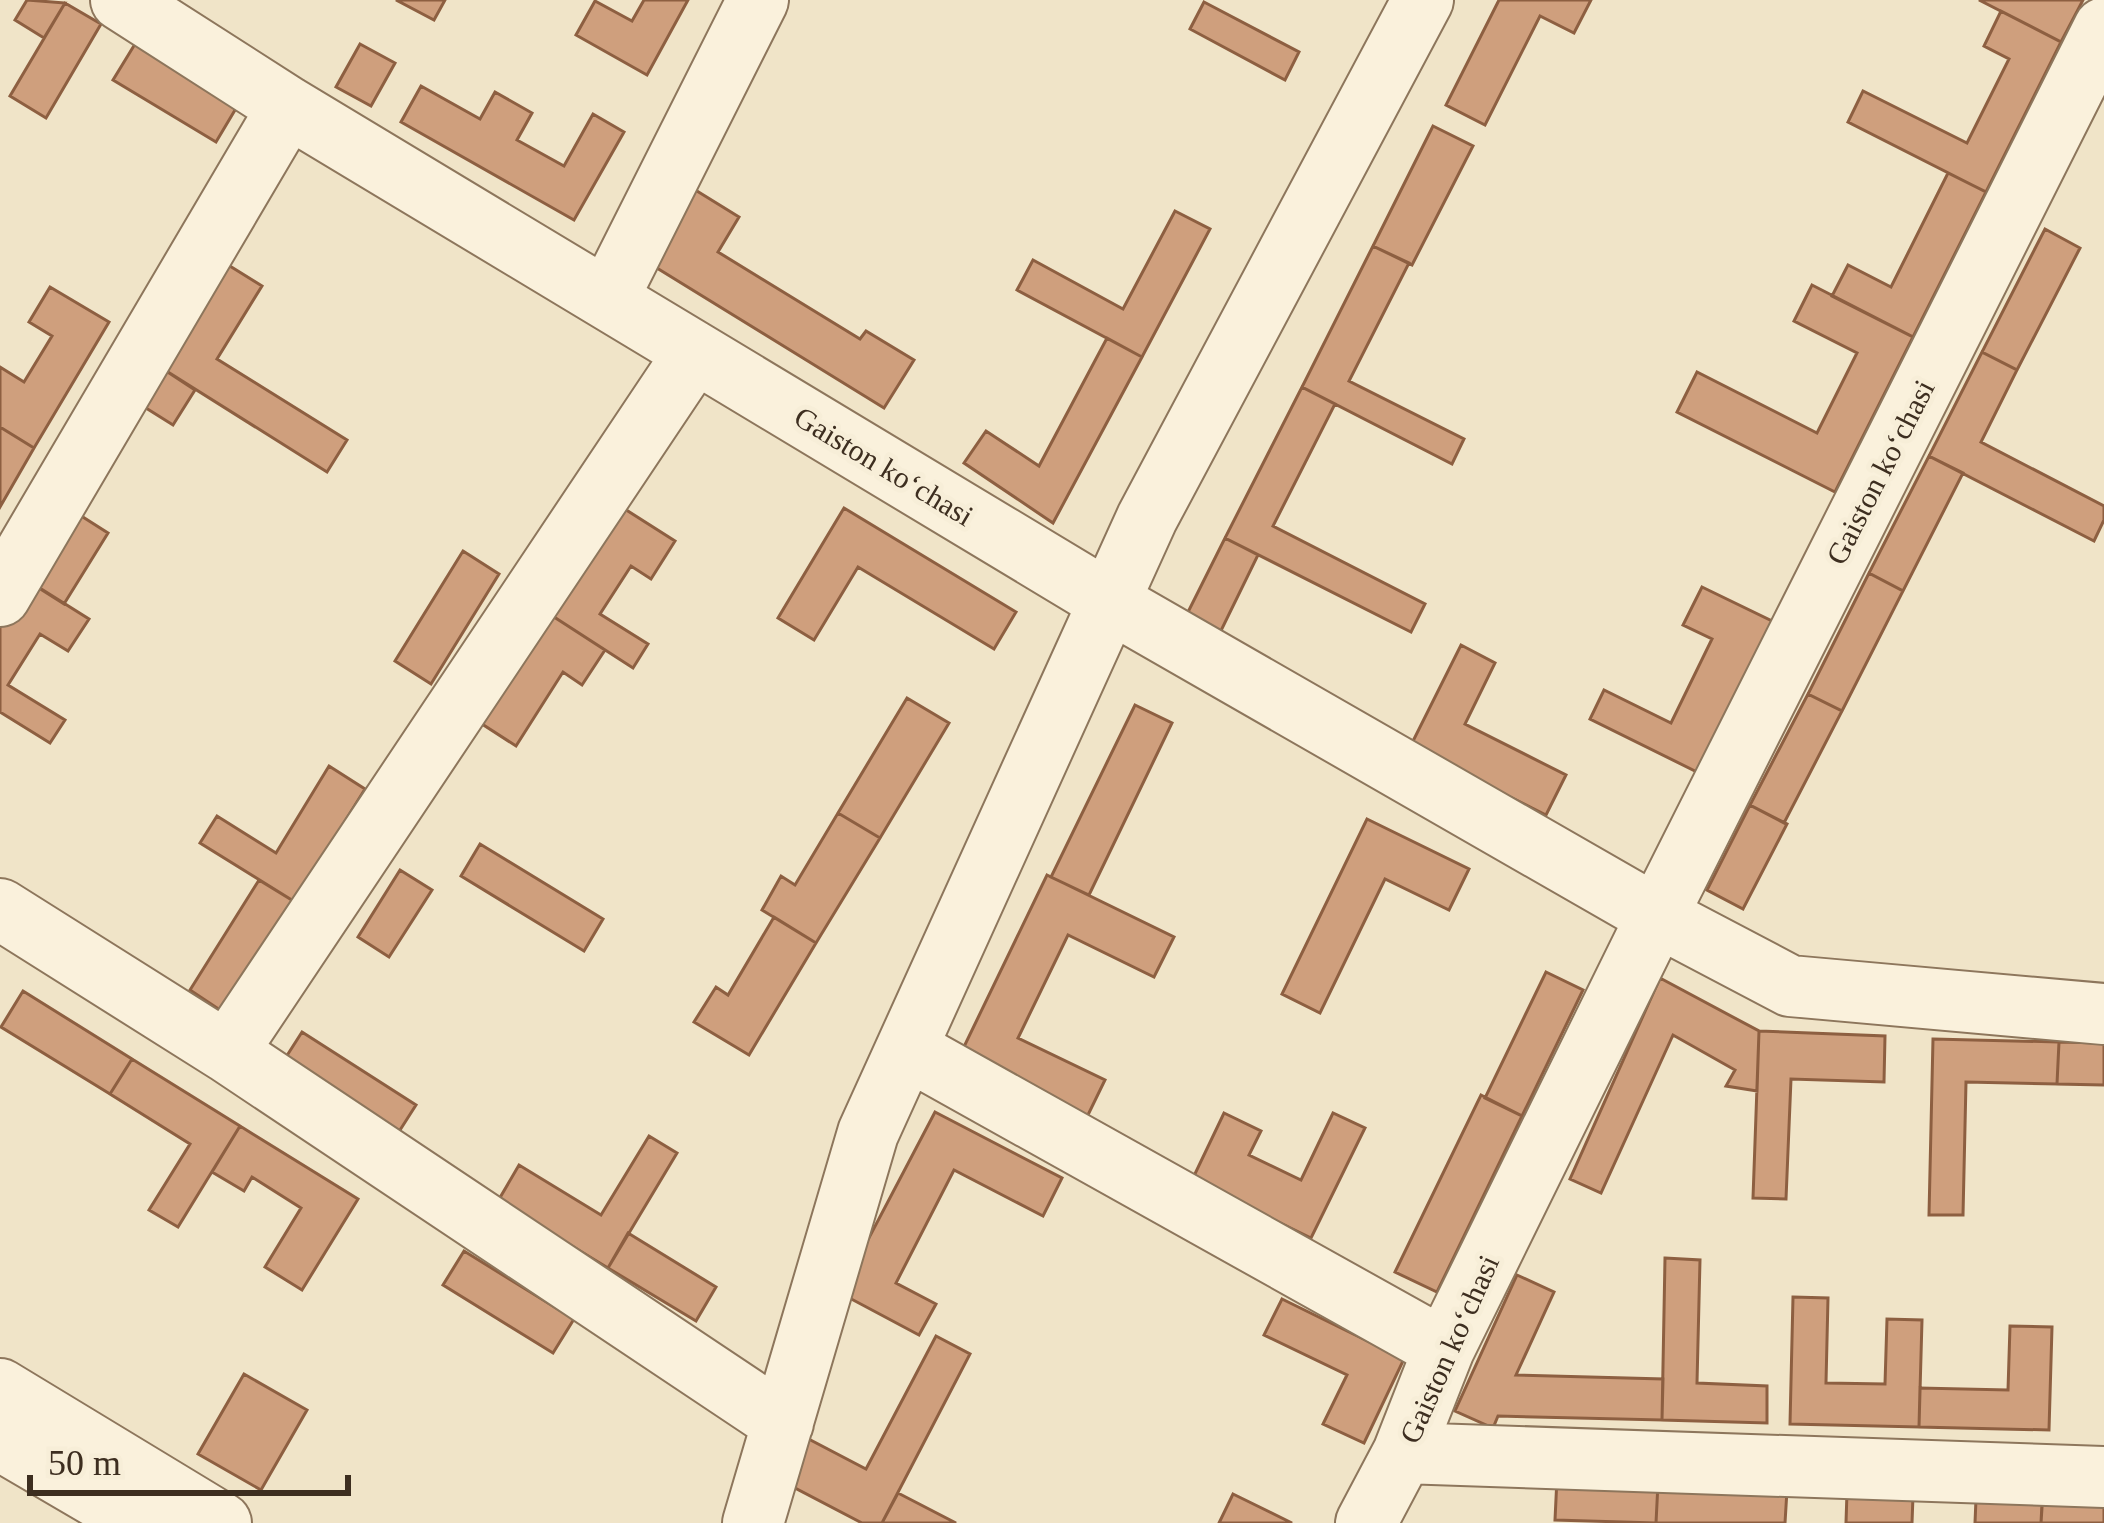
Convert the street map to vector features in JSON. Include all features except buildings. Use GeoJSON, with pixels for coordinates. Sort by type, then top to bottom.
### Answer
{"type":"FeatureCollection","features":[{"type":"Feature","properties":{"kind":"street","name":"Gaiston koʻchasi"},"geometry":{"type":"LineString","coordinates":[[121,0],[288,107],[1110,602],[1657,916]]}},
{"type":"Feature","properties":{"kind":"street"},"geometry":{"type":"LineString","coordinates":[[608,298],[758,0]]}},
{"type":"Feature","properties":{"kind":"street"},"geometry":{"type":"LineString","coordinates":[[768,1517],[783,1423],[868,1133],[1147,518],[1423,0]]}},
{"type":"Feature","properties":{"kind":"street","name":"Gaiston koʻchasi"},"geometry":{"type":"LineString","coordinates":[[1366,1523],[1402,1453],[1444,1349],[1657,916],[2104,28]]}},
{"type":"Feature","properties":{"kind":"street"},"geometry":{"type":"LineString","coordinates":[[0,596],[288,107]]}},
{"type":"Feature","properties":{"kind":"street"},"geometry":{"type":"LineString","coordinates":[[227,1052],[695,352]]}},
{"type":"Feature","properties":{"kind":"street"},"geometry":{"type":"LineString","coordinates":[[0,909],[227,1052],[783,1423]]}},
{"type":"Feature","properties":{"kind":"street"},"geometry":{"type":"LineString","coordinates":[[1657,916],[1790,986],[2104,1014]]}},
{"type":"Feature","properties":{"kind":"street"},"geometry":{"type":"LineString","coordinates":[[907,1049],[1444,1349]]}},
{"type":"Feature","properties":{"kind":"street"},"geometry":{"type":"LineString","coordinates":[[0,1389],[221,1523]]}},
{"type":"Feature","properties":{"kind":"street"},"geometry":{"type":"LineString","coordinates":[[0,1439],[142,1523]]}},
{"type":"Feature","properties":{"kind":"street"},"geometry":{"type":"LineString","coordinates":[[1402,1453],[2104,1477]]}}]}
